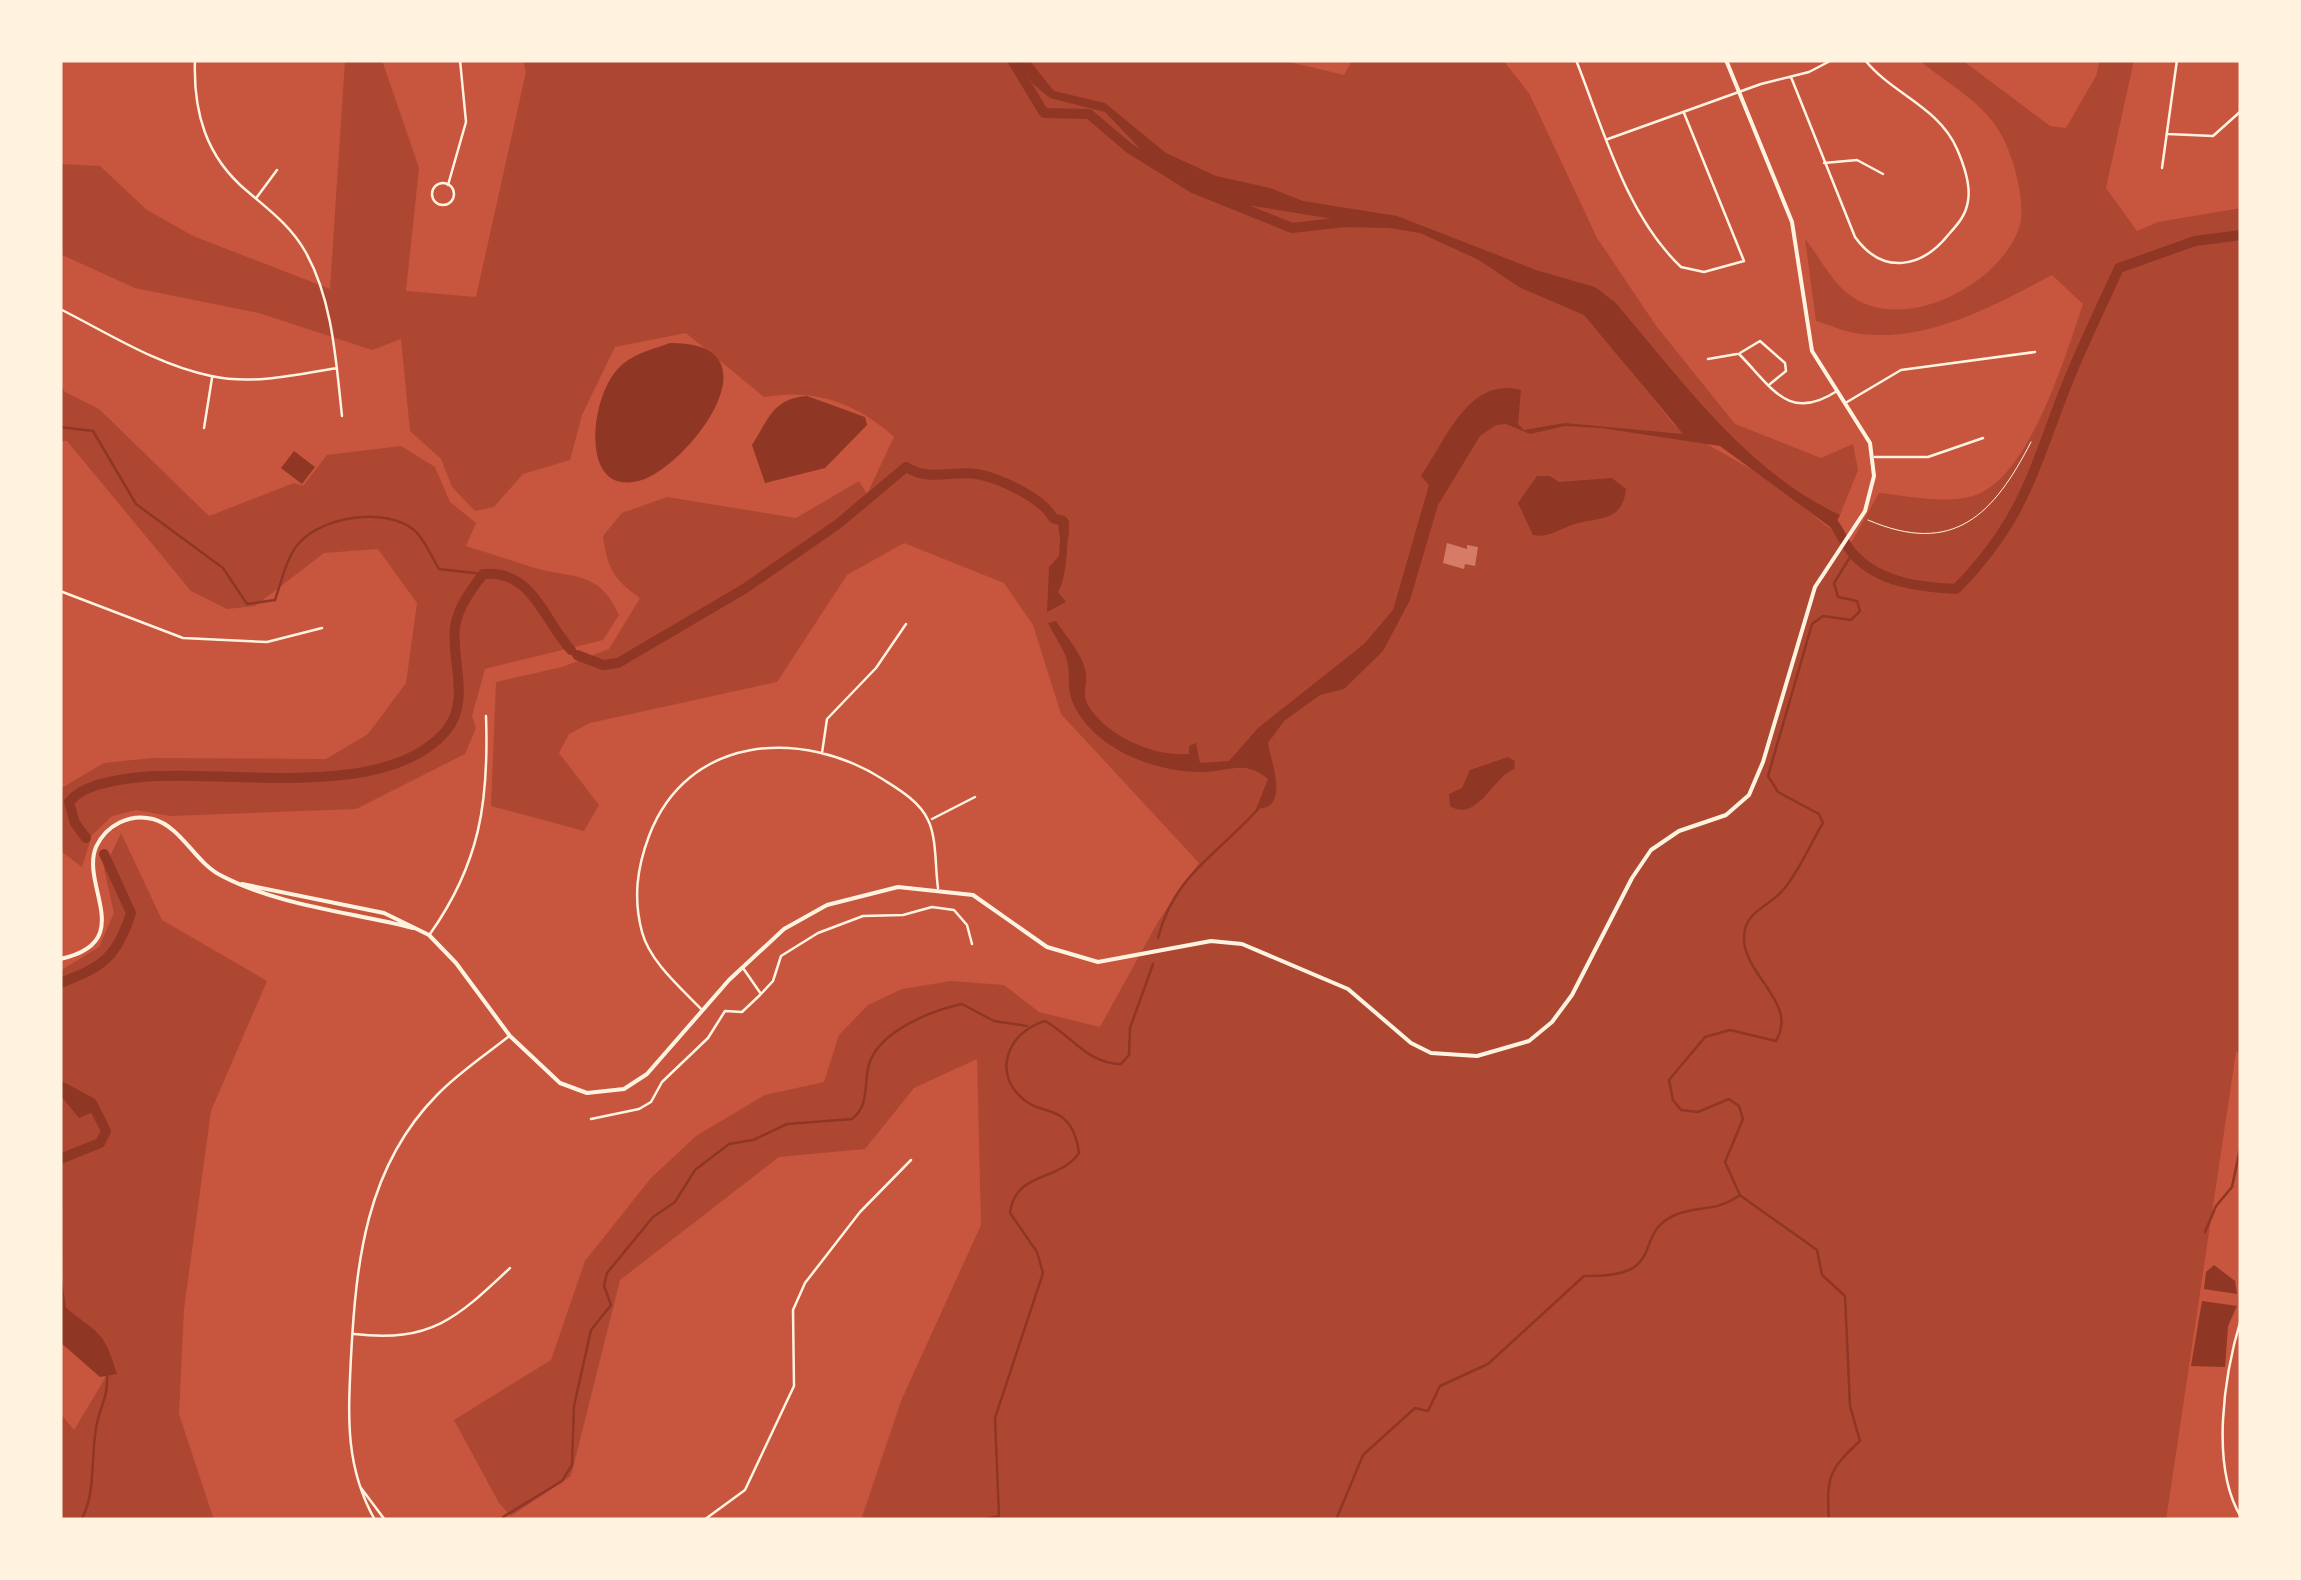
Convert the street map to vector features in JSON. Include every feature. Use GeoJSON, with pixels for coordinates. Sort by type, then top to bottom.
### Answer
{"type":"FeatureCollection","features":[{"type":"Feature","properties":{"kind":"street"},"geometry":{"type":"LineString","coordinates":[[195,60],[195,97],[205,136],[228,172],[286,224],[313,267],[332,334],[342,416]]}},
{"type":"Feature","properties":{"kind":"street"},"geometry":{"type":"LineString","coordinates":[[448,185],[466,122],[460,60]]}},
{"type":"Feature","properties":{"kind":"street"},"geometry":{"type":"LineString","coordinates":[[1576,60],[1637,204],[1681,267],[1704,272],[1744,261],[1684,113]]}},
{"type":"Feature","properties":{"kind":"street"},"geometry":{"type":"LineString","coordinates":[[242,884],[363,907],[429,935],[456,963],[510,1036],[545,1071],[574,1090],[612,1092],[647,1074],[742,967],[784,928],[827,905],[898,886],[938,888],[986,902],[1028,936],[1079,959],[1121,960],[1224,940],[1348,990],[1411,1043],[1432,1053],[1458,1058],[1515,1048],[1540,1033],[1565,1006],[1593,960],[1632,878],[1651,850],[1680,831],[1726,814],[1749,795],[1763,762],[1814,588],[1864,514],[1875,457],[1812,350],[1792,222],[1726,60]]}},
{"type":"Feature","properties":{"kind":"street"},"geometry":{"type":"LineString","coordinates":[[1608,139],[1832,60]]}},
{"type":"Feature","properties":{"kind":"street"},"geometry":{"type":"LineString","coordinates":[[1791,77],[1855,237],[1864,250],[1886,263],[1902,265],[1926,258],[1964,216],[1969,192],[1949,132],[1864,60]]}},
{"type":"Feature","properties":{"kind":"street"},"geometry":{"type":"LineString","coordinates":[[2162,168],[2177,60]]}},
{"type":"Feature","properties":{"kind":"street"},"geometry":{"type":"LineString","coordinates":[[2166,134],[2213,136],[2239,120],[2241,110]]}},
{"type":"Feature","properties":{"kind":"street"},"geometry":{"type":"LineString","coordinates":[[1824,162],[1847,158],[1883,174]]}},
{"type":"Feature","properties":{"kind":"street"},"geometry":{"type":"LineString","coordinates":[[256,198],[277,170]]}},
{"type":"Feature","properties":{"kind":"street"},"geometry":{"type":"LineString","coordinates":[[448,185],[453,190],[452,200],[436,204],[435,187],[448,185]]}},
{"type":"Feature","properties":{"kind":"street"},"geometry":{"type":"LineString","coordinates":[[60,309],[164,362],[212,376],[269,378],[336,368]]}},
{"type":"Feature","properties":{"kind":"street"},"geometry":{"type":"LineString","coordinates":[[1708,359],[1739,354],[1760,341],[1787,369],[1770,385]]}},
{"type":"Feature","properties":{"kind":"street"},"geometry":{"type":"LineString","coordinates":[[1845,402],[1902,370],[2034,352]]}},
{"type":"Feature","properties":{"kind":"street"},"geometry":{"type":"LineString","coordinates":[[1739,354],[1784,400],[1800,406],[1820,402],[1837,391]]}},
{"type":"Feature","properties":{"kind":"street"},"geometry":{"type":"LineString","coordinates":[[204,428],[212,376]]}},
{"type":"Feature","properties":{"kind":"street"},"geometry":{"type":"LineString","coordinates":[[1875,457],[1928,457],[1983,438]]}},
{"type":"Feature","properties":{"kind":"street"},"geometry":{"type":"LineString","coordinates":[[60,591],[182,638],[267,642],[322,628]]}},
{"type":"Feature","properties":{"kind":"street"},"geometry":{"type":"LineString","coordinates":[[822,752],[827,720],[876,668],[906,624]]}},
{"type":"Feature","properties":{"kind":"street"},"geometry":{"type":"LineString","coordinates":[[429,935],[470,868],[488,780],[486,716]]}},
{"type":"Feature","properties":{"kind":"street"},"geometry":{"type":"LineString","coordinates":[[702,1010],[667,974],[642,934],[636,872],[658,815],[685,777],[740,753],[772,746],[822,752],[857,763],[909,796],[929,821],[938,888]]}},
{"type":"Feature","properties":{"kind":"street"},"geometry":{"type":"LineString","coordinates":[[929,821],[975,797]]}},
{"type":"Feature","properties":{"kind":"street"},"geometry":{"type":"LineString","coordinates":[[60,959],[82,951],[100,929],[103,911],[93,874],[94,853],[106,831],[122,821],[142,817],[164,823],[204,865],[242,884],[274,896],[418,929]]}},
{"type":"Feature","properties":{"kind":"street"},"geometry":{"type":"LineString","coordinates":[[361,916],[363,907]]}},
{"type":"Feature","properties":{"kind":"street"},"geometry":{"type":"LineString","coordinates":[[590,1118],[645,1106],[708,1038],[725,1011],[742,1012],[773,980],[781,956],[792,947],[863,916],[948,908],[962,917],[972,944]]}},
{"type":"Feature","properties":{"kind":"street"},"geometry":{"type":"LineString","coordinates":[[742,967],[760,994]]}},
{"type":"Feature","properties":{"kind":"street"},"geometry":{"type":"LineString","coordinates":[[375,1520],[349,1451],[358,1259],[379,1181],[434,1098],[510,1036]]}},
{"type":"Feature","properties":{"kind":"street"},"geometry":{"type":"LineString","coordinates":[[704,1520],[745,1490],[794,1386],[793,1310],[805,1282],[860,1212],[911,1160]]}},
{"type":"Feature","properties":{"kind":"street"},"geometry":{"type":"LineString","coordinates":[[353,1334],[395,1336],[439,1327],[465,1310],[510,1268]]}},
{"type":"Feature","properties":{"kind":"street"},"geometry":{"type":"LineString","coordinates":[[2241,1319],[2221,1450],[2225,1482],[2241,1517]]}},
{"type":"Feature","properties":{"kind":"street"},"geometry":{"type":"LineString","coordinates":[[360,1487],[385,1520]]}},
{"type":"Feature","properties":{"kind":"path"},"geometry":{"type":"LineString","coordinates":[[1864,514],[1887,528],[1925,533],[1968,526],[2006,489],[2031,442]]}},
{"type":"Feature","properties":{"kind":"shaded area"},"geometry":{"type":"Polygon","coordinates":[[[345,60],[382,60],[419,168],[406,291],[476,297],[526,72],[523,60],[1281,60],[1344,75],[1352,60],[1503,60],[1529,93],[1597,238],[1657,327],[1735,424],[1821,458],[1853,444],[1858,470],[1840,515],[1774,474],[1745,448],[1691,392],[1615,302],[1630,370],[1675,426],[1770,480],[1850,545],[1879,493],[1950,499],[1973,496],[1993,485],[2011,466],[2043,413],[2083,304],[2052,275],[1984,309],[1936,327],[1887,335],[1850,332],[1816,321],[1805,239],[1841,288],[1869,305],[1893,310],[1919,307],[1970,286],[2008,249],[2019,228],[2018,182],[1995,125],[1965,94],[1919,60],[1962,60],[2050,126],[2066,128],[2096,76],[2100,60],[2134,60],[2106,188],[2137,231],[2158,222],[2241,208],[2241,1052],[2236,1052],[2166,1520],[861,1520],[901,1401],[981,1225],[977,1059],[914,1088],[865,1149],[779,1157],[620,1280],[571,1476],[511,1516],[499,1503],[454,1420],[551,1360],[585,1261],[651,1178],[696,1136],[765,1095],[824,1082],[839,1035],[868,1005],[902,989],[951,981],[1004,985],[1039,1012],[1100,1027],[1159,920],[1199,863],[1061,714],[1033,625],[1004,583],[904,543],[847,575],[777,682],[590,723],[569,734],[559,753],[599,805],[584,831],[491,806],[496,682],[562,667],[609,649],[640,598],[613,572],[605,547],[603,536],[622,513],[667,497],[796,518],[859,481],[867,494],[894,437],[865,415],[834,401],[800,395],[764,397],[686,333],[615,347],[582,415],[570,460],[523,474],[494,507],[475,511],[452,487],[441,459],[410,431],[401,339],[372,350],[259,313],[135,288],[60,254],[60,164],[100,166],[147,210],[193,236],[330,289],[345,60]]]}},
{"type":"Feature","properties":{"kind":"shaded area"},"geometry":{"type":"Polygon","coordinates":[[[1017,60],[1029,60],[1054,91],[1105,103],[1166,153],[1216,176],[1270,188],[1303,201],[1397,216],[1536,270],[1595,287],[1615,302],[1691,392],[1745,448],[1774,474],[1840,515],[1833,529],[1720,446],[1601,428],[1565,426],[1530,434],[1506,424],[1496,425],[1480,436],[1438,505],[1410,600],[1383,651],[1344,689],[1320,695],[1284,721],[1268,743],[1276,784],[1273,802],[1256,809],[1268,779],[1251,769],[1185,771],[1128,755],[1095,733],[1082,719],[1069,689],[1067,660],[1048,623],[1056,621],[1079,654],[1085,668],[1086,701],[1106,726],[1146,748],[1189,754],[1189,746],[1196,743],[1200,763],[1229,761],[1258,728],[1364,644],[1393,610],[1429,485],[1421,476],[1460,415],[1473,402],[1503,388],[1521,390],[1518,424],[1524,430],[1565,423],[1683,434],[1584,315],[1519,287],[1479,260],[1420,233],[1247,205],[1197,190],[1151,160],[1105,112],[1050,98],[1033,84],[1017,60]]]}},
{"type":"Feature","properties":{"kind":"shaded area"},"geometry":{"type":"Polygon","coordinates":[[[670,343],[703,348],[720,362],[723,382],[716,406],[701,430],[661,470],[642,480],[622,482],[608,475],[599,462],[596,425],[600,404],[622,365],[670,343]]]}},
{"type":"Feature","properties":{"kind":"shaded area"},"geometry":{"type":"Polygon","coordinates":[[[60,384],[65,392],[99,409],[209,516],[294,483],[303,486],[327,455],[401,446],[435,467],[450,502],[476,523],[466,546],[594,583],[619,615],[603,640],[485,669],[472,716],[476,728],[465,754],[356,809],[170,816],[136,810],[112,816],[92,835],[82,867],[62,852],[60,789],[104,763],[152,758],[326,759],[368,734],[406,683],[417,603],[378,549],[324,553],[255,606],[227,609],[191,591],[67,441],[60,441],[60,384]]]}},
{"type":"Feature","properties":{"kind":"shaded area"},"geometry":{"type":"Polygon","coordinates":[[[807,396],[865,417],[867,425],[825,468],[765,483],[752,445],[779,406],[807,396]]]}},
{"type":"Feature","properties":{"kind":"shaded area"},"geometry":{"type":"Polygon","coordinates":[[[294,451],[315,467],[302,484],[281,468],[294,451]]]}},
{"type":"Feature","properties":{"kind":"shaded area"},"geometry":{"type":"Polygon","coordinates":[[[1537,476],[1550,476],[1559,482],[1612,478],[1626,489],[1624,500],[1607,517],[1533,535],[1518,503],[1537,476]]]}},
{"type":"Feature","properties":{"kind":"shaded area"},"geometry":{"type":"Polygon","coordinates":[[[1069,520],[1065,567],[1058,592],[1066,602],[1047,612],[1049,567],[1059,556],[1061,521],[1069,520]]]}},
{"type":"Feature","properties":{"kind":"shaded area"},"geometry":{"type":"Polygon","coordinates":[[[1508,757],[1515,761],[1514,769],[1476,804],[1460,810],[1450,806],[1449,794],[1462,788],[1470,770],[1508,757]]]}},
{"type":"Feature","properties":{"kind":"shaded area"},"geometry":{"type":"Polygon","coordinates":[[[121,833],[162,920],[267,981],[211,1111],[184,1309],[179,1414],[214,1520],[60,1520],[60,1413],[74,1430],[107,1375],[116,1374],[63,1309],[60,971],[99,947],[114,913],[104,869],[121,833]]]}},
{"type":"Feature","properties":{"kind":"shaded area"},"geometry":{"type":"Polygon","coordinates":[[[60,1082],[85,1099],[93,1112],[79,1118],[60,1095],[60,1082]]]}},
{"type":"Feature","properties":{"kind":"shaded area"},"geometry":{"type":"Polygon","coordinates":[[[2214,1265],[2235,1281],[2237,1294],[2204,1289],[2206,1272],[2214,1265]]]}},
{"type":"Feature","properties":{"kind":"shaded area"},"geometry":{"type":"Polygon","coordinates":[[[60,1266],[66,1308],[100,1335],[117,1374],[100,1377],[60,1342],[60,1266]]]}},
{"type":"Feature","properties":{"kind":"shaded area"},"geometry":{"type":"Polygon","coordinates":[[[2202,1301],[2237,1306],[2228,1326],[2225,1367],[2191,1366],[2202,1301]]]}},
{"type":"Feature","properties":{"kind":"building"},"geometry":{"type":"Polygon","coordinates":[[[1447,543],[1467,549],[1467,545],[1478,547],[1475,566],[1465,564],[1464,569],[1443,563],[1447,543]]]}},
{"type":"Feature","properties":{"kind":"waterway"},"geometry":{"type":"LineString","coordinates":[[1012,60],[1044,113],[1089,114],[1129,148],[1193,188],[1292,228],[1344,222],[1388,223]]}},
{"type":"Feature","properties":{"kind":"waterway"},"geometry":{"type":"LineString","coordinates":[[1827,515],[1854,555],[1876,572],[1915,585],[1956,589],[1999,537],[2027,488],[2119,268],[2195,241],[2241,235]]}},
{"type":"Feature","properties":{"kind":"waterway"},"geometry":{"type":"LineString","coordinates":[[60,427],[93,431],[136,504],[223,568],[247,604],[275,600],[291,555],[310,534],[323,526],[355,518],[402,523],[418,534],[439,569],[483,574]]}},
{"type":"Feature","properties":{"kind":"waterway"},"geometry":{"type":"LineString","coordinates":[[577,655],[603,665],[618,663],[744,589],[838,524],[906,467],[932,475],[977,474],[1008,484],[1040,503],[1053,518],[1063,521],[1064,533]]}},
{"type":"Feature","properties":{"kind":"waterway"},"geometry":{"type":"LineString","coordinates":[[1336,1520],[1363,1455],[1415,1408],[1428,1411],[1440,1386],[1488,1364],[1584,1276],[1611,1275],[1639,1263],[1653,1234],[1673,1216],[1722,1205],[1740,1195],[1725,1162],[1743,1119],[1739,1106],[1729,1099],[1698,1112],[1681,1110],[1673,1100],[1669,1080],[1705,1037],[1730,1030],[1776,1041],[1781,1027],[1775,1001],[1746,950],[1745,928],[1753,915],[1789,883],[1823,823],[1819,814],[1778,792],[1768,776],[1812,624],[1823,616],[1851,620],[1860,611],[1857,601],[1838,597],[1834,583],[1852,554]]}},
{"type":"Feature","properties":{"kind":"waterway"},"geometry":{"type":"LineString","coordinates":[[86,838],[75,823],[69,802],[82,791],[107,782],[169,776],[343,775],[383,768],[418,754],[446,731],[453,719],[459,694],[455,627],[462,606],[483,574],[513,579],[525,588],[571,650]]}},
{"type":"Feature","properties":{"kind":"waterway"},"geometry":{"type":"LineString","coordinates":[[1158,938],[1165,916],[1186,882],[1258,809]]}},
{"type":"Feature","properties":{"kind":"waterway"},"geometry":{"type":"LineString","coordinates":[[60,983],[87,972],[106,958],[120,940],[131,913],[104,854]]}},
{"type":"Feature","properties":{"kind":"waterway"},"geometry":{"type":"LineString","coordinates":[[980,1520],[999,1516],[995,1418],[1043,1273],[1037,1252],[1010,1213],[1020,1190],[1060,1169],[1079,1153],[1067,1122],[1055,1113],[1031,1105],[1016,1092],[1006,1068],[1008,1056],[1021,1035],[1045,1021],[1090,1054],[1121,1064],[1129,1055],[1130,1028],[1153,964]]}},
{"type":"Feature","properties":{"kind":"waterway"},"geometry":{"type":"LineString","coordinates":[[503,1517],[562,1481],[572,1465],[574,1406],[591,1330],[611,1305],[604,1286],[607,1273],[653,1217],[675,1202],[695,1170],[729,1144],[753,1140],[787,1124],[852,1119],[863,1102],[873,1055],[893,1034],[920,1018],[962,1004],[994,1021],[1027,1026]]}},
{"type":"Feature","properties":{"kind":"waterway"},"geometry":{"type":"LineString","coordinates":[[2241,1085],[2241,1103]]}},
{"type":"Feature","properties":{"kind":"waterway"},"geometry":{"type":"LineString","coordinates":[[60,1086],[92,1103],[106,1131],[100,1143],[60,1159]]}},
{"type":"Feature","properties":{"kind":"waterway"},"geometry":{"type":"LineString","coordinates":[[2241,1111],[2241,1138]]}},
{"type":"Feature","properties":{"kind":"waterway"},"geometry":{"type":"LineString","coordinates":[[2205,1232],[2216,1206],[2232,1187],[2241,1144]]}},
{"type":"Feature","properties":{"kind":"waterway"},"geometry":{"type":"LineString","coordinates":[[1741,1196],[1817,1250],[1822,1275],[1845,1296],[1850,1406],[1860,1441],[1832,1475],[1829,1520]]}},
{"type":"Feature","properties":{"kind":"waterway"},"geometry":{"type":"LineString","coordinates":[[81,1520],[89,1498],[95,1435],[107,1376]]}}]}
